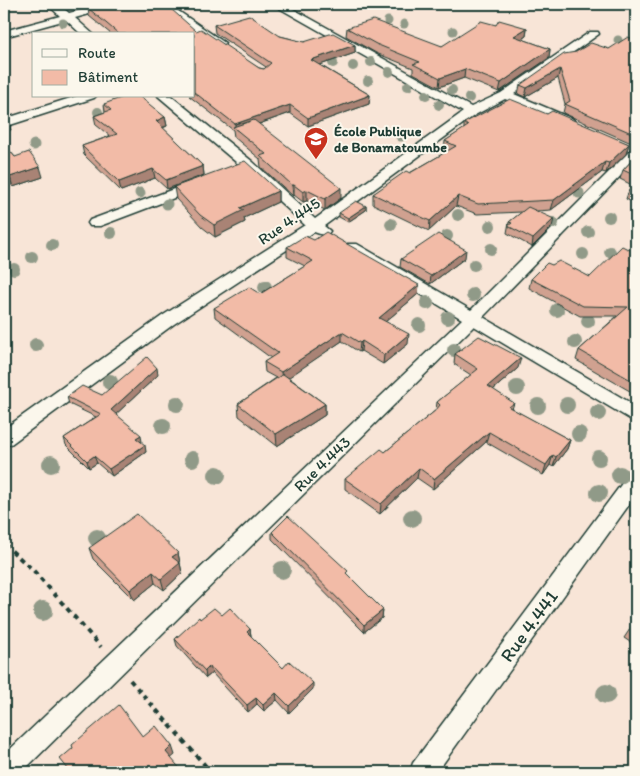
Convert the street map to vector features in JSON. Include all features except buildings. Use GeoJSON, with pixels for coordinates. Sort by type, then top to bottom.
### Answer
{"type":"FeatureCollection","features":[{"type":"Feature","properties":{"kind":"street"},"geometry":{"type":"LineString","coordinates":[[52,4],[86,32]]}},
{"type":"Feature","properties":{"kind":"street"},"geometry":{"type":"LineString","coordinates":[[4,34],[115,4]]}},
{"type":"Feature","properties":{"kind":"street"},"geometry":{"type":"LineString","coordinates":[[162,4],[232,51]]}},
{"type":"Feature","properties":{"kind":"street"},"geometry":{"type":"LineString","coordinates":[[277,4],[471,112]]}},
{"type":"Feature","properties":{"kind":"street","name":"Rue 4.445"},"geometry":{"type":"LineString","coordinates":[[4,439],[168,320],[314,226],[471,112],[505,95],[594,34]]}},
{"type":"Feature","properties":{"kind":"street"},"geometry":{"type":"LineString","coordinates":[[505,95],[584,128]]}},
{"type":"Feature","properties":{"kind":"street"},"geometry":{"type":"LineString","coordinates":[[4,123],[84,98]]}},
{"type":"Feature","properties":{"kind":"street"},"geometry":{"type":"LineString","coordinates":[[166,98],[248,165],[314,226],[473,317],[636,414]]}},
{"type":"Feature","properties":{"kind":"street","name":"Rue 4.443"},"geometry":{"type":"LineString","coordinates":[[4,772],[473,317],[633,150]]}},
{"type":"Feature","properties":{"kind":"street"},"geometry":{"type":"LineString","coordinates":[[230,172],[248,165]]}},
{"type":"Feature","properties":{"kind":"street"},"geometry":{"type":"LineString","coordinates":[[95,223],[212,179]]}},
{"type":"Feature","properties":{"kind":"street","name":"Rue 4.441"},"geometry":{"type":"LineString","coordinates":[[422,772],[636,480]]}},
{"type":"Feature","properties":{"kind":"place","name":"École Publique de Bonamatoumbe"},"geometry":{"type":"Point","coordinates":[316,160]}}]}
